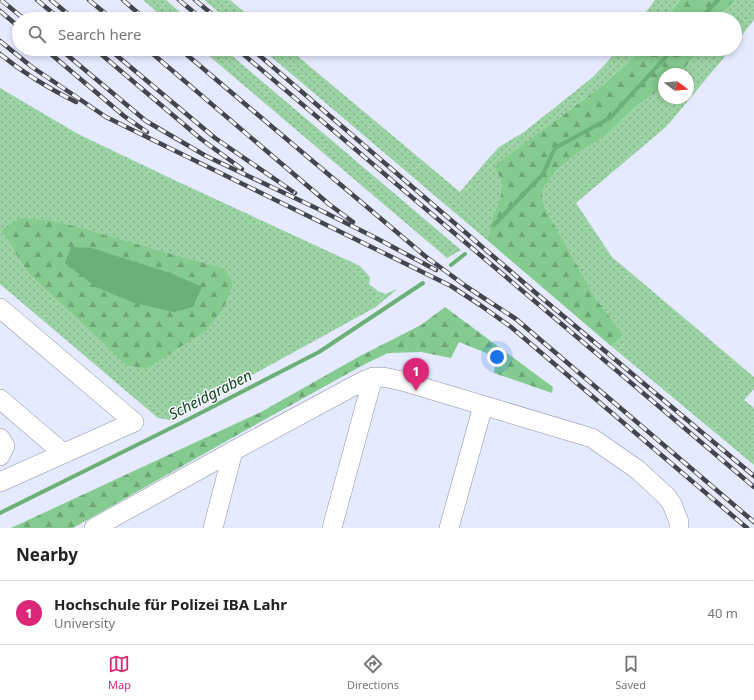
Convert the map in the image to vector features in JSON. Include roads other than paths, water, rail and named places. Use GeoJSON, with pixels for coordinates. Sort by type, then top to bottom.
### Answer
{"type":"FeatureCollection","features":[{"type":"Feature","properties":{"kind":"lane"},"geometry":{"type":"LineString","coordinates":[[0,308],[134,422],[0,482]]}},
{"type":"Feature","properties":{"kind":"lane"},"geometry":{"type":"LineString","coordinates":[[96,527],[365,380],[382,376],[592,438],[638,470],[667,497],[672,504],[679,522],[679,528]]}},
{"type":"Feature","properties":{"kind":"lane"},"geometry":{"type":"LineString","coordinates":[[332,528],[373,377]]}},
{"type":"Feature","properties":{"kind":"lane"},"geometry":{"type":"LineString","coordinates":[[0,399],[63,453]]}},
{"type":"Feature","properties":{"kind":"lane"},"geometry":{"type":"LineString","coordinates":[[449,528],[484,406]]}},
{"type":"Feature","properties":{"kind":"lane"},"geometry":{"type":"LineString","coordinates":[[0,438],[4,446],[0,456]]}},
{"type":"Feature","properties":{"kind":"lane"},"geometry":{"type":"LineString","coordinates":[[213,528],[233,451]]}},
{"type":"Feature","properties":{"kind":"waterway","name":"Scheidgraben"},"geometry":{"type":"LineString","coordinates":[[707,12],[718,0]]}},
{"type":"Feature","properties":{"kind":"waterway","name":"Scheidgraben"},"geometry":{"type":"LineString","coordinates":[[494,225],[543,174],[555,148],[610,118],[667,56]]}},
{"type":"Feature","properties":{"kind":"waterway","name":"Scheidgraben"},"geometry":{"type":"LineString","coordinates":[[451,265],[465,254]]}},
{"type":"Feature","properties":{"kind":"waterway","name":"Scheidgraben"},"geometry":{"type":"LineString","coordinates":[[0,513],[185,421],[319,352],[423,283]]}},
{"type":"Feature","properties":{"kind":"railway"},"geometry":{"type":"LineString","coordinates":[[1,0],[16,12]]}},
{"type":"Feature","properties":{"kind":"railway"},"geometry":{"type":"LineString","coordinates":[[37,0],[52,12]]}},
{"type":"Feature","properties":{"kind":"railway"},"geometry":{"type":"LineString","coordinates":[[51,0],[66,12]]}},
{"type":"Feature","properties":{"kind":"railway"},"geometry":{"type":"LineString","coordinates":[[89,0],[104,12]]}},
{"type":"Feature","properties":{"kind":"railway"},"geometry":{"type":"LineString","coordinates":[[123,0],[137,12]]}},
{"type":"Feature","properties":{"kind":"railway"},"geometry":{"type":"LineString","coordinates":[[179,0],[194,12]]}},
{"type":"Feature","properties":{"kind":"railway"},"geometry":{"type":"LineString","coordinates":[[195,0],[210,12]]}},
{"type":"Feature","properties":{"kind":"railway"},"geometry":{"type":"LineString","coordinates":[[0,11],[12,21]]}},
{"type":"Feature","properties":{"kind":"railway"},"geometry":{"type":"LineString","coordinates":[[0,41],[12,51]]}},
{"type":"Feature","properties":{"kind":"railway"},"geometry":{"type":"LineString","coordinates":[[0,54],[36,80],[76,102]]}},
{"type":"Feature","properties":{"kind":"railway"},"geometry":{"type":"LineString","coordinates":[[18,56],[32,67],[106,117],[451,286],[511,327],[747,528]]}},
{"type":"Feature","properties":{"kind":"railway"},"geometry":{"type":"LineString","coordinates":[[53,56],[124,116],[147,132]]}},
{"type":"Feature","properties":{"kind":"railway"},"geometry":{"type":"LineString","coordinates":[[68,56],[146,121],[206,156],[316,208],[436,270]]}},
{"type":"Feature","properties":{"kind":"railway"},"geometry":{"type":"LineString","coordinates":[[103,56],[201,139],[242,169]]}},
{"type":"Feature","properties":{"kind":"railway"},"geometry":{"type":"LineString","coordinates":[[117,56],[215,138],[295,193]]}},
{"type":"Feature","properties":{"kind":"railway"},"geometry":{"type":"LineString","coordinates":[[155,56],[330,205],[353,222]]}},
{"type":"Feature","properties":{"kind":"railway"},"geometry":{"type":"LineString","coordinates":[[188,56],[425,256],[467,287],[516,319],[754,522]]}},
{"type":"Feature","properties":{"kind":"railway"},"geometry":{"type":"LineString","coordinates":[[245,56],[754,487]]}},
{"type":"Feature","properties":{"kind":"railway"},"geometry":{"type":"LineString","coordinates":[[260,56],[537,294],[754,476]]}},
{"type":"Feature","properties":{"kind":"place","name":"Hochschule für Polizei IBA Lahr"},"geometry":{"type":"Point","coordinates":[416,391]}}]}
